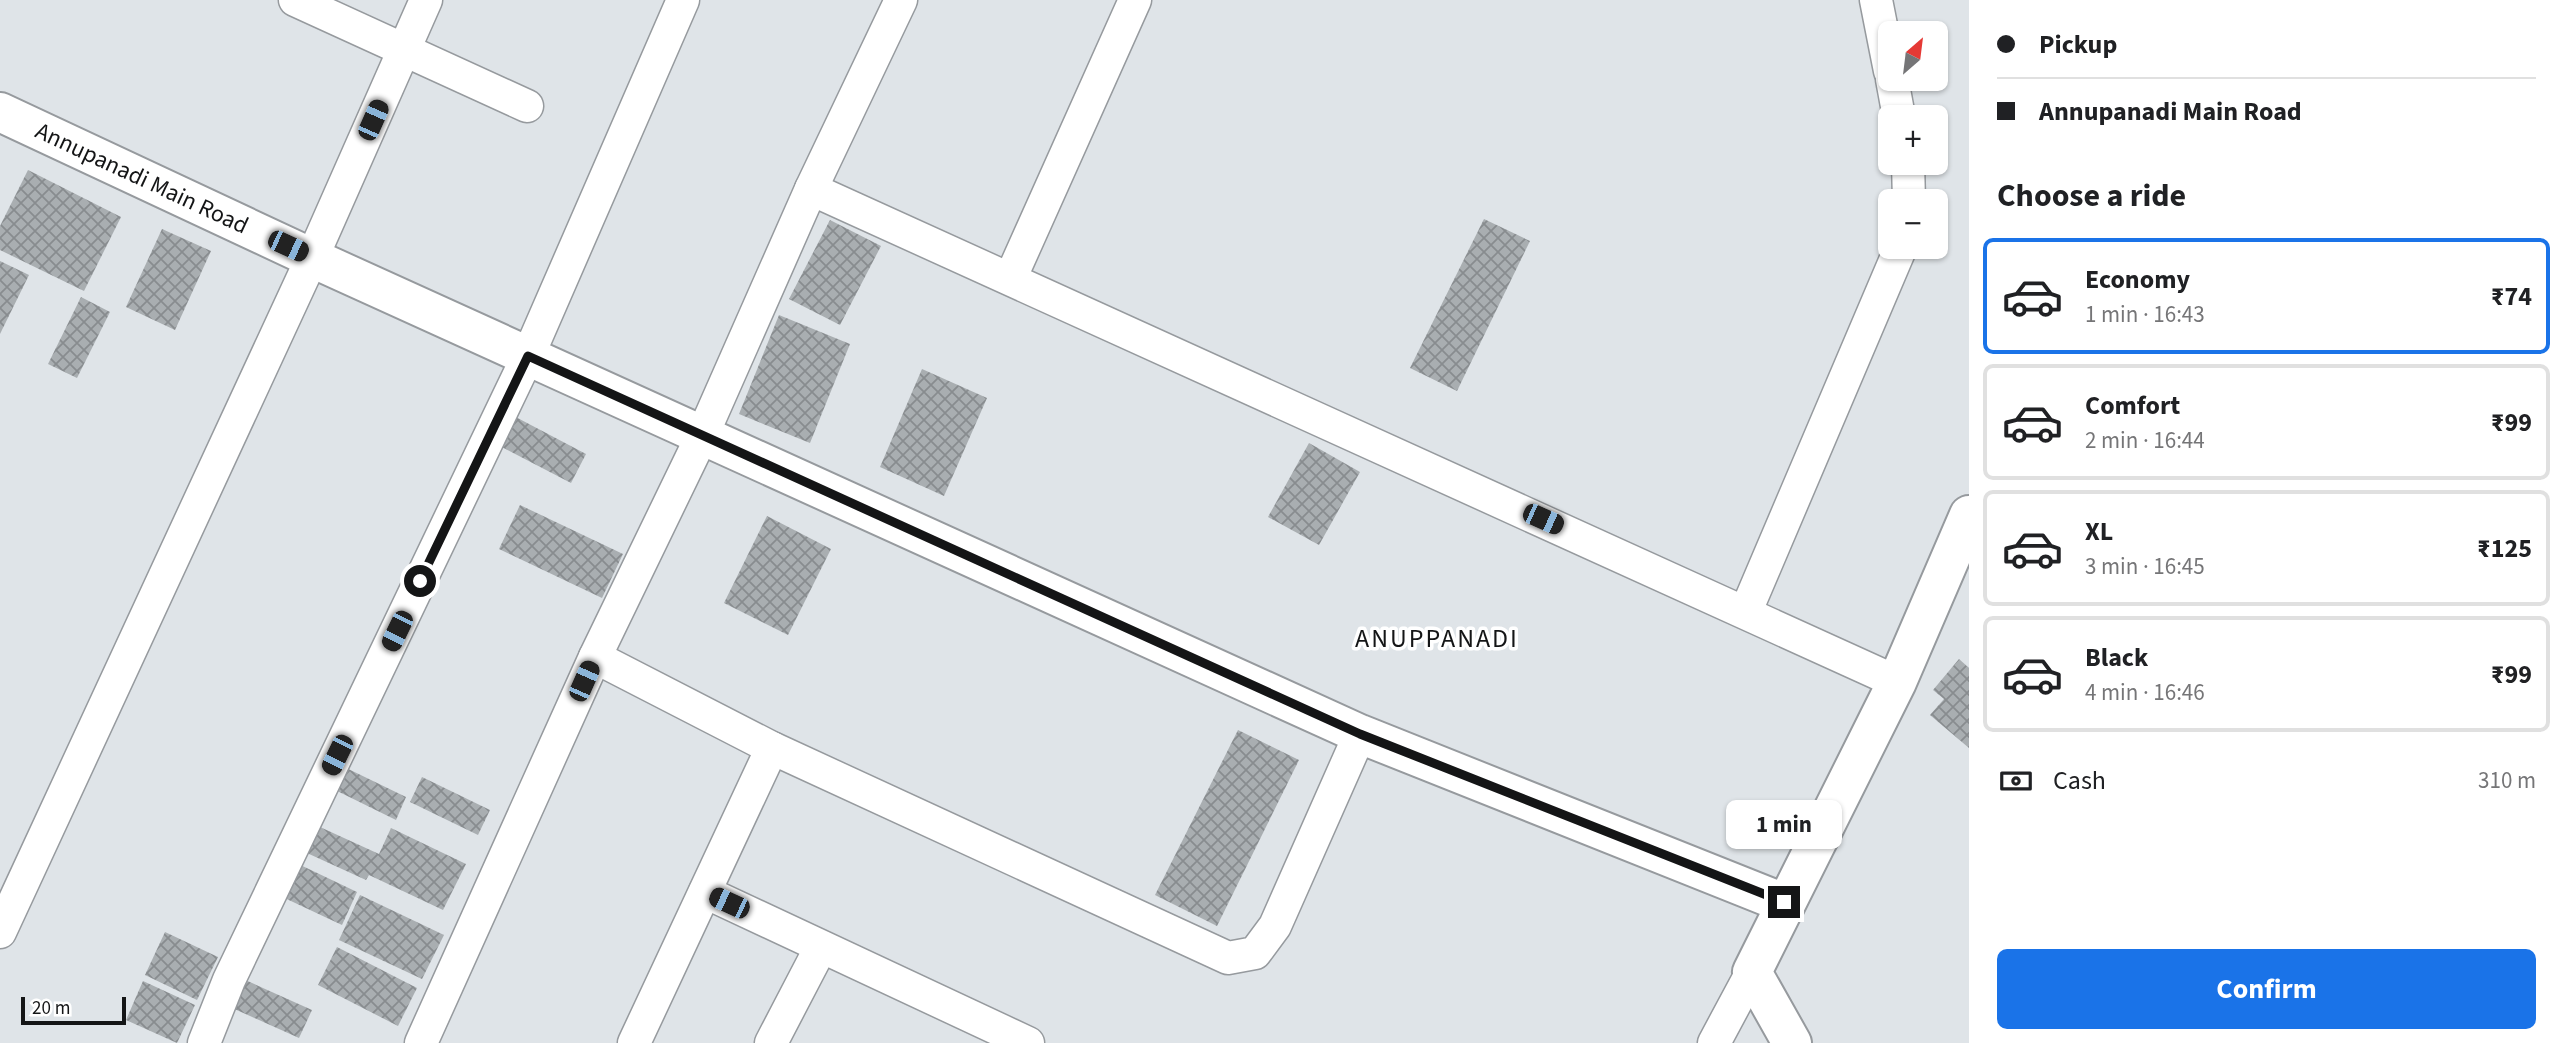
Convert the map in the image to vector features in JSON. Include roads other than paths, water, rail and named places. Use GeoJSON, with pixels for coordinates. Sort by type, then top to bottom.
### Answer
{"type":"FeatureCollection","features":[{"type":"Feature","properties":{"kind":"street"},"geometry":{"type":"LineString","coordinates":[[295,0],[527,106]]}},
{"type":"Feature","properties":{"kind":"street"},"geometry":{"type":"LineString","coordinates":[[0,932],[312,258],[426,0]]}},
{"type":"Feature","properties":{"kind":"street"},"geometry":{"type":"LineString","coordinates":[[204,1043],[229,980],[528,356],[683,0]]}},
{"type":"Feature","properties":{"kind":"street"},"geometry":{"type":"LineString","coordinates":[[421,1043],[595,657],[702,436],[811,189],[901,0]]}},
{"type":"Feature","properties":{"kind":"street"},"geometry":{"type":"LineString","coordinates":[[1011,277],[1135,0]]}},
{"type":"Feature","properties":{"kind":"street"},"geometry":{"type":"LineString","coordinates":[[1876,0],[1880,21]]}},
{"type":"Feature","properties":{"kind":"street","name":"Annupanadi Main Road"},"geometry":{"type":"LineString","coordinates":[[0,112],[312,258],[1360,734],[1784,902]]}},
{"type":"Feature","properties":{"kind":"street"},"geometry":{"type":"LineString","coordinates":[[811,189],[1011,277],[1897,682]]}},
{"type":"Feature","properties":{"kind":"street"},"geometry":{"type":"LineString","coordinates":[[1746,611],[1896,259]]}},
{"type":"Feature","properties":{"kind":"street"},"geometry":{"type":"LineString","coordinates":[[1714,1043],[1897,682],[1969,516]]}},
{"type":"Feature","properties":{"kind":"street"},"geometry":{"type":"LineString","coordinates":[[595,657],[772,748],[1228,958],[1255,953],[1275,926],[1360,734]]}},
{"type":"Feature","properties":{"kind":"street"},"geometry":{"type":"LineString","coordinates":[[634,1043],[772,748]]}},
{"type":"Feature","properties":{"kind":"street"},"geometry":{"type":"LineString","coordinates":[[705,892],[1028,1043]]}},
{"type":"Feature","properties":{"kind":"street"},"geometry":{"type":"LineString","coordinates":[[771,1043],[821,947]]}},
{"type":"Feature","properties":{"kind":"street"},"geometry":{"type":"LineString","coordinates":[[1752,972],[1792,1043]]}},
{"type":"Feature","properties":{"kind":"district","name":"ANUPPANADI"},"geometry":{"type":"Point","coordinates":[1437,638]}}]}
